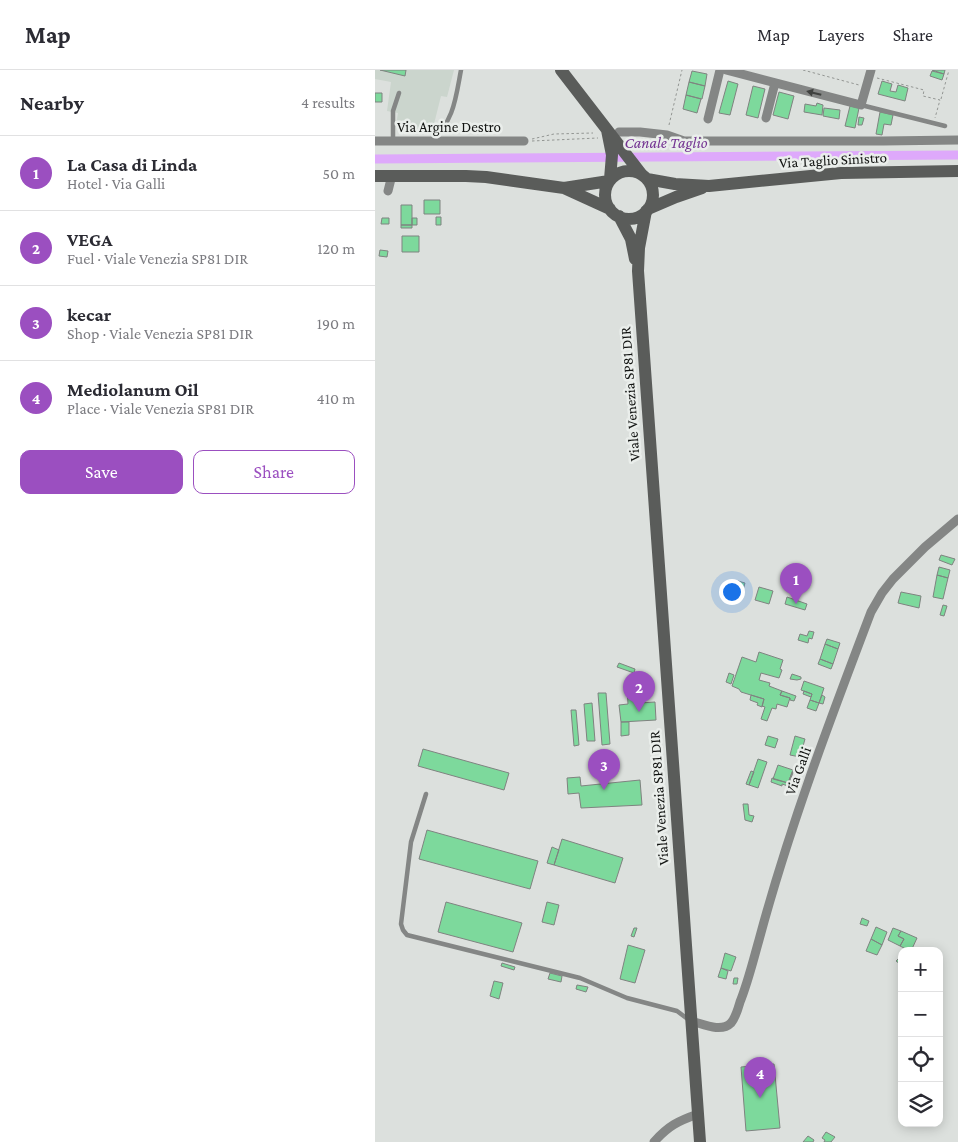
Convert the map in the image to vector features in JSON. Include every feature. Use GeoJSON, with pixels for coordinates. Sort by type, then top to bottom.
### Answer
{"type":"FeatureCollection","features":[{"type":"Feature","properties":{"kind":"main road"},"geometry":{"type":"LineString","coordinates":[[561,70],[611,137],[651,186],[653,194],[647,210],[639,248],[638,271]]}},
{"type":"Feature","properties":{"kind":"main road"},"geometry":{"type":"LineString","coordinates":[[611,137],[610,177],[606,188],[606,202],[631,239],[638,271]]}},
{"type":"Feature","properties":{"kind":"main road"},"geometry":{"type":"LineString","coordinates":[[564,188],[610,177],[625,171],[641,173]]}},
{"type":"Feature","properties":{"kind":"main road","name":"Via Taglio Sinistro"},"geometry":{"type":"LineString","coordinates":[[641,173],[675,184],[709,186],[841,173],[958,171]]}},
{"type":"Feature","properties":{"kind":"main road"},"geometry":{"type":"LineString","coordinates":[[375,176],[447,175],[564,188],[626,218],[640,216],[647,210]]}},
{"type":"Feature","properties":{"kind":"main road","name":"Via Taglio Sinistro"},"geometry":{"type":"LineString","coordinates":[[647,210],[676,197],[709,186]]}},
{"type":"Feature","properties":{"kind":"main road","name":"Viale Venezia SP81 DIR"},"geometry":{"type":"LineString","coordinates":[[638,271],[700,1142]]}},
{"type":"Feature","properties":{"kind":"street"},"geometry":{"type":"LineString","coordinates":[[708,119],[720,70]]}},
{"type":"Feature","properties":{"kind":"street"},"geometry":{"type":"LineString","coordinates":[[726,70],[861,105],[870,73]]}},
{"type":"Feature","properties":{"kind":"street"},"geometry":{"type":"LineString","coordinates":[[766,118],[775,83]]}},
{"type":"Feature","properties":{"kind":"street"},"geometry":{"type":"LineString","coordinates":[[611,137],[640,132],[667,135],[684,141],[958,140]]}},
{"type":"Feature","properties":{"kind":"street","name":"Via Argine Destro"},"geometry":{"type":"LineString","coordinates":[[375,141],[523,141]]}},
{"type":"Feature","properties":{"kind":"street"},"geometry":{"type":"LineString","coordinates":[[389,191],[393,175]]}},
{"type":"Feature","properties":{"kind":"street","name":"Via Galli"},"geometry":{"type":"LineString","coordinates":[[691,1021],[719,1028],[725,1027],[735,1016],[751,970],[772,891],[797,813],[871,612],[882,592],[893,579],[925,547],[958,519]]}},
{"type":"Feature","properties":{"kind":"street"},"geometry":{"type":"LineString","coordinates":[[654,1142],[662,1133],[677,1122],[698,1114]]}},
{"type":"Feature","properties":{"kind":"lane"},"geometry":{"type":"LineString","coordinates":[[430,141],[443,130],[449,121],[461,70]]}},
{"type":"Feature","properties":{"kind":"lane"},"geometry":{"type":"LineString","coordinates":[[393,141],[393,111],[399,93]]}},
{"type":"Feature","properties":{"kind":"lane"},"geometry":{"type":"LineString","coordinates":[[861,105],[945,126]]}},
{"type":"Feature","properties":{"kind":"lane"},"geometry":{"type":"LineString","coordinates":[[426,794],[411,842],[401,924],[407,935],[580,978],[627,998],[677,1012],[691,1021]]}},
{"type":"Feature","properties":{"kind":"path"},"geometry":{"type":"LineString","coordinates":[[667,135],[682,70]]}},
{"type":"Feature","properties":{"kind":"path"},"geometry":{"type":"LineString","coordinates":[[803,70],[867,87]]}},
{"type":"Feature","properties":{"kind":"path"},"geometry":{"type":"LineString","coordinates":[[934,123],[949,70]]}},
{"type":"Feature","properties":{"kind":"path"},"geometry":{"type":"LineString","coordinates":[[870,73],[924,90],[923,96],[940,100]]}},
{"type":"Feature","properties":{"kind":"path"},"geometry":{"type":"LineString","coordinates":[[523,141],[554,134],[593,133]]}},
{"type":"Feature","properties":{"kind":"path"},"geometry":{"type":"LineString","coordinates":[[523,141],[611,137]]}},
{"type":"Feature","properties":{"kind":"shaded area"},"geometry":{"type":"Polygon","coordinates":[[[375,70],[454,70],[447,97],[441,96],[432,132],[399,132],[396,125],[398,113],[387,111],[391,82],[375,79],[375,70]]]}},
{"type":"Feature","properties":{"kind":"building"},"geometry":{"type":"Polygon","coordinates":[[[380,70],[406,70],[405,76],[380,70]]]}},
{"type":"Feature","properties":{"kind":"building"},"geometry":{"type":"Polygon","coordinates":[[[932,70],[945,70],[944,74],[932,70]]]}},
{"type":"Feature","properties":{"kind":"building"},"geometry":{"type":"Polygon","coordinates":[[[692,71],[707,74],[705,86],[689,82],[692,71]]]}},
{"type":"Feature","properties":{"kind":"building"},"geometry":{"type":"Polygon","coordinates":[[[932,71],[944,74],[942,80],[930,76],[932,71]]]}},
{"type":"Feature","properties":{"kind":"building"},"geometry":{"type":"Polygon","coordinates":[[[728,81],[738,84],[730,115],[719,113],[728,81]]]}},
{"type":"Feature","properties":{"kind":"building"},"geometry":{"type":"Polygon","coordinates":[[[882,81],[892,84],[890,91],[896,92],[898,85],[908,88],[905,101],[878,94],[882,81]]]}},
{"type":"Feature","properties":{"kind":"building"},"geometry":{"type":"Polygon","coordinates":[[[689,82],[705,86],[702,99],[686,95],[689,82]]]}},
{"type":"Feature","properties":{"kind":"building"},"geometry":{"type":"Polygon","coordinates":[[[753,86],[765,89],[758,118],[746,115],[753,86]]]}},
{"type":"Feature","properties":{"kind":"building"},"geometry":{"type":"Polygon","coordinates":[[[779,92],[794,96],[788,119],[773,115],[779,92]]]}},
{"type":"Feature","properties":{"kind":"building"},"geometry":{"type":"Polygon","coordinates":[[[375,93],[382,93],[382,102],[375,102],[375,93]]]}},
{"type":"Feature","properties":{"kind":"building"},"geometry":{"type":"Polygon","coordinates":[[[686,95],[701,99],[697,113],[683,109],[686,95]]]}},
{"type":"Feature","properties":{"kind":"building"},"geometry":{"type":"Polygon","coordinates":[[[817,103],[823,105],[822,115],[804,112],[805,104],[816,106],[817,103]]]}},
{"type":"Feature","properties":{"kind":"building"},"geometry":{"type":"Polygon","coordinates":[[[850,106],[859,108],[855,128],[845,126],[850,106]]]}},
{"type":"Feature","properties":{"kind":"building"},"geometry":{"type":"Polygon","coordinates":[[[824,108],[840,110],[839,119],[823,116],[824,108]]]}},
{"type":"Feature","properties":{"kind":"building"},"geometry":{"type":"Polygon","coordinates":[[[880,112],[893,115],[891,125],[884,124],[882,135],[876,134],[880,112]]]}},
{"type":"Feature","properties":{"kind":"building"},"geometry":{"type":"Polygon","coordinates":[[[859,117],[864,118],[862,125],[858,125],[859,117]]]}},
{"type":"Feature","properties":{"kind":"building"},"geometry":{"type":"Polygon","coordinates":[[[424,200],[440,200],[440,214],[424,214],[424,200]]]}},
{"type":"Feature","properties":{"kind":"building"},"geometry":{"type":"Polygon","coordinates":[[[401,205],[412,205],[412,225],[401,225],[401,205]]]}},
{"type":"Feature","properties":{"kind":"building"},"geometry":{"type":"Polygon","coordinates":[[[436,217],[441,217],[441,225],[436,225],[436,217]]]}},
{"type":"Feature","properties":{"kind":"building"},"geometry":{"type":"Polygon","coordinates":[[[382,218],[389,218],[389,224],[381,224],[382,218]]]}},
{"type":"Feature","properties":{"kind":"building"},"geometry":{"type":"Polygon","coordinates":[[[412,218],[417,218],[417,225],[412,225],[412,218]]]}},
{"type":"Feature","properties":{"kind":"building"},"geometry":{"type":"Polygon","coordinates":[[[401,225],[412,225],[412,228],[401,228],[401,225]]]}},
{"type":"Feature","properties":{"kind":"building"},"geometry":{"type":"Polygon","coordinates":[[[402,236],[419,236],[419,252],[402,252],[402,236]]]}},
{"type":"Feature","properties":{"kind":"building"},"geometry":{"type":"Polygon","coordinates":[[[380,250],[388,251],[387,257],[379,256],[380,250]]]}},
{"type":"Feature","properties":{"kind":"building"},"geometry":{"type":"Polygon","coordinates":[[[941,555],[955,559],[952,565],[939,560],[941,555]]]}},
{"type":"Feature","properties":{"kind":"building"},"geometry":{"type":"Polygon","coordinates":[[[939,567],[950,570],[948,578],[937,575],[939,567]]]}},
{"type":"Feature","properties":{"kind":"building"},"geometry":{"type":"Polygon","coordinates":[[[937,575],[948,578],[943,599],[933,597],[937,575]]]}},
{"type":"Feature","properties":{"kind":"building"},"geometry":{"type":"Polygon","coordinates":[[[738,581],[745,583],[740,601],[732,599],[738,581]]]}},
{"type":"Feature","properties":{"kind":"building"},"geometry":{"type":"Polygon","coordinates":[[[759,587],[773,591],[769,604],[755,600],[759,587]]]}},
{"type":"Feature","properties":{"kind":"building"},"geometry":{"type":"Polygon","coordinates":[[[901,592],[921,596],[919,608],[898,603],[901,592]]]}},
{"type":"Feature","properties":{"kind":"building"},"geometry":{"type":"Polygon","coordinates":[[[787,597],[807,604],[805,610],[785,604],[787,597]]]}},
{"type":"Feature","properties":{"kind":"building"},"geometry":{"type":"Polygon","coordinates":[[[943,605],[947,606],[944,616],[940,615],[943,605]]]}},
{"type":"Feature","properties":{"kind":"building"},"geometry":{"type":"Polygon","coordinates":[[[809,631],[814,632],[812,639],[809,638],[808,643],[798,640],[800,634],[807,636],[809,631]]]}},
{"type":"Feature","properties":{"kind":"building"},"geometry":{"type":"Polygon","coordinates":[[[827,639],[840,643],[838,649],[825,644],[827,639]]]}},
{"type":"Feature","properties":{"kind":"building"},"geometry":{"type":"Polygon","coordinates":[[[825,644],[838,649],[833,664],[820,659],[825,644]]]}},
{"type":"Feature","properties":{"kind":"building"},"geometry":{"type":"Polygon","coordinates":[[[759,652],[783,660],[779,678],[761,673],[759,680],[770,683],[769,686],[782,691],[780,695],[790,698],[787,707],[777,704],[776,709],[772,708],[767,721],[761,719],[765,707],[762,706],[764,699],[741,692],[732,686],[742,657],[756,662],[759,652]]]}},
{"type":"Feature","properties":{"kind":"building"},"geometry":{"type":"Polygon","coordinates":[[[820,659],[833,664],[831,669],[818,664],[820,659]]]}},
{"type":"Feature","properties":{"kind":"building"},"geometry":{"type":"Polygon","coordinates":[[[619,663],[635,669],[634,673],[617,667],[619,663]]]}},
{"type":"Feature","properties":{"kind":"building"},"geometry":{"type":"Polygon","coordinates":[[[729,673],[734,675],[731,684],[726,682],[729,673]]]}},
{"type":"Feature","properties":{"kind":"building"},"geometry":{"type":"Polygon","coordinates":[[[792,674],[801,677],[801,679],[790,679],[792,674]]]}},
{"type":"Feature","properties":{"kind":"building"},"geometry":{"type":"Polygon","coordinates":[[[804,681],[824,688],[819,703],[810,700],[812,694],[801,690],[804,681]]]}},
{"type":"Feature","properties":{"kind":"building"},"geometry":{"type":"Polygon","coordinates":[[[639,687],[640,703],[655,702],[656,720],[621,722],[619,705],[628,704],[627,688],[639,687]]]}},
{"type":"Feature","properties":{"kind":"building"},"geometry":{"type":"Polygon","coordinates":[[[782,691],[796,696],[794,701],[780,695],[782,691]]]}},
{"type":"Feature","properties":{"kind":"building"},"geometry":{"type":"Polygon","coordinates":[[[804,691],[812,694],[811,697],[803,694],[804,691]]]}},
{"type":"Feature","properties":{"kind":"building"},"geometry":{"type":"Polygon","coordinates":[[[598,693],[606,693],[610,744],[602,745],[598,693]]]}},
{"type":"Feature","properties":{"kind":"building"},"geometry":{"type":"Polygon","coordinates":[[[751,695],[764,699],[762,707],[750,700],[751,695]]]}},
{"type":"Feature","properties":{"kind":"building"},"geometry":{"type":"Polygon","coordinates":[[[822,695],[825,697],[823,704],[819,703],[822,695]]]}},
{"type":"Feature","properties":{"kind":"building"},"geometry":{"type":"Polygon","coordinates":[[[810,700],[819,703],[816,711],[807,708],[810,700]]]}},
{"type":"Feature","properties":{"kind":"building"},"geometry":{"type":"Polygon","coordinates":[[[592,703],[595,741],[587,741],[584,704],[592,703]]]}},
{"type":"Feature","properties":{"kind":"building"},"geometry":{"type":"Polygon","coordinates":[[[571,710],[576,710],[579,745],[574,746],[571,710]]]}},
{"type":"Feature","properties":{"kind":"building"},"geometry":{"type":"Polygon","coordinates":[[[621,722],[629,722],[629,735],[621,736],[621,722]]]}},
{"type":"Feature","properties":{"kind":"building"},"geometry":{"type":"Polygon","coordinates":[[[768,736],[778,739],[775,748],[765,745],[768,736]]]}},
{"type":"Feature","properties":{"kind":"building"},"geometry":{"type":"Polygon","coordinates":[[[795,736],[805,739],[800,757],[790,755],[795,736]]]}},
{"type":"Feature","properties":{"kind":"building"},"geometry":{"type":"Polygon","coordinates":[[[423,749],[509,773],[504,790],[418,766],[423,749]]]}},
{"type":"Feature","properties":{"kind":"building"},"geometry":{"type":"Polygon","coordinates":[[[758,759],[767,762],[758,788],[749,785],[758,759]]]}},
{"type":"Feature","properties":{"kind":"building"},"geometry":{"type":"Polygon","coordinates":[[[778,765],[793,770],[788,783],[773,779],[778,765]]]}},
{"type":"Feature","properties":{"kind":"building"},"geometry":{"type":"Polygon","coordinates":[[[793,770],[788,786],[771,782],[772,778],[788,783],[793,770]]]}},
{"type":"Feature","properties":{"kind":"building"},"geometry":{"type":"Polygon","coordinates":[[[751,771],[754,772],[749,785],[746,784],[751,771]]]}},
{"type":"Feature","properties":{"kind":"building"},"geometry":{"type":"Polygon","coordinates":[[[580,777],[581,786],[640,780],[642,805],[581,808],[579,793],[568,794],[567,778],[580,777]]]}},
{"type":"Feature","properties":{"kind":"building"},"geometry":{"type":"Polygon","coordinates":[[[743,804],[748,804],[749,815],[754,816],[752,822],[745,820],[743,804]]]}},
{"type":"Feature","properties":{"kind":"building"},"geometry":{"type":"Polygon","coordinates":[[[427,830],[538,861],[530,889],[419,859],[427,830]]]}},
{"type":"Feature","properties":{"kind":"building"},"geometry":{"type":"Polygon","coordinates":[[[562,839],[623,858],[615,883],[554,865],[562,839]]]}},
{"type":"Feature","properties":{"kind":"building"},"geometry":{"type":"Polygon","coordinates":[[[552,847],[559,850],[554,865],[547,863],[552,847]]]}},
{"type":"Feature","properties":{"kind":"building"},"geometry":{"type":"Polygon","coordinates":[[[446,902],[522,923],[513,952],[438,932],[446,902]]]}},
{"type":"Feature","properties":{"kind":"building"},"geometry":{"type":"Polygon","coordinates":[[[547,902],[559,905],[554,925],[542,922],[547,902]]]}},
{"type":"Feature","properties":{"kind":"building"},"geometry":{"type":"Polygon","coordinates":[[[862,918],[869,921],[867,926],[860,924],[862,918]]]}},
{"type":"Feature","properties":{"kind":"building"},"geometry":{"type":"Polygon","coordinates":[[[876,927],[887,932],[882,945],[871,939],[876,927]]]}},
{"type":"Feature","properties":{"kind":"building"},"geometry":{"type":"Polygon","coordinates":[[[634,928],[637,928],[634,937],[631,936],[634,928]]]}},
{"type":"Feature","properties":{"kind":"building"},"geometry":{"type":"Polygon","coordinates":[[[893,928],[901,931],[898,936],[904,939],[900,946],[888,940],[893,928]]]}},
{"type":"Feature","properties":{"kind":"building"},"geometry":{"type":"Polygon","coordinates":[[[901,931],[917,938],[913,947],[902,947],[900,946],[904,939],[898,936],[901,931]]]}},
{"type":"Feature","properties":{"kind":"building"},"geometry":{"type":"Polygon","coordinates":[[[871,939],[882,945],[877,955],[866,951],[871,939]]]}},
{"type":"Feature","properties":{"kind":"building"},"geometry":{"type":"Polygon","coordinates":[[[628,945],[645,950],[635,983],[620,979],[628,945]]]}},
{"type":"Feature","properties":{"kind":"building"},"geometry":{"type":"Polygon","coordinates":[[[725,953],[736,957],[731,971],[721,968],[725,953]]]}},
{"type":"Feature","properties":{"kind":"building"},"geometry":{"type":"Polygon","coordinates":[[[502,963],[515,967],[514,970],[501,966],[502,963]]]}},
{"type":"Feature","properties":{"kind":"building"},"geometry":{"type":"Polygon","coordinates":[[[721,968],[728,971],[726,979],[718,977],[721,968]]]}},
{"type":"Feature","properties":{"kind":"building"},"geometry":{"type":"Polygon","coordinates":[[[550,973],[562,976],[561,982],[548,979],[550,973]]]}},
{"type":"Feature","properties":{"kind":"building"},"geometry":{"type":"Polygon","coordinates":[[[734,978],[738,978],[737,984],[733,984],[734,978]]]}},
{"type":"Feature","properties":{"kind":"building"},"geometry":{"type":"Polygon","coordinates":[[[494,981],[503,983],[499,999],[490,996],[494,981]]]}},
{"type":"Feature","properties":{"kind":"building"},"geometry":{"type":"Polygon","coordinates":[[[577,985],[588,987],[586,992],[576,989],[577,985]]]}},
{"type":"Feature","properties":{"kind":"building"},"geometry":{"type":"Polygon","coordinates":[[[774,1064],[780,1128],[746,1131],[741,1067],[774,1064]]]}},
{"type":"Feature","properties":{"kind":"building"},"geometry":{"type":"Polygon","coordinates":[[[826,1132],[835,1137],[831,1142],[824,1142],[825,1140],[822,1138],[826,1132]]]}},
{"type":"Feature","properties":{"kind":"building"},"geometry":{"type":"Polygon","coordinates":[[[808,1136],[814,1140],[813,1142],[803,1142],[808,1136]]]}},
{"type":"Feature","properties":{"kind":"waterway","name":"Canale Taglio"},"geometry":{"type":"LineString","coordinates":[[375,159],[958,155]]}},
{"type":"Feature","properties":{"kind":"place","name":"La Casa di Linda"},"geometry":{"type":"Point","coordinates":[796,604]}},
{"type":"Feature","properties":{"kind":"place","name":"VEGA"},"geometry":{"type":"Point","coordinates":[639,712]}},
{"type":"Feature","properties":{"kind":"place","name":"kecar"},"geometry":{"type":"Point","coordinates":[604,790]}},
{"type":"Feature","properties":{"kind":"place","name":"Mediolanum Oil"},"geometry":{"type":"Point","coordinates":[760,1098]}}]}
